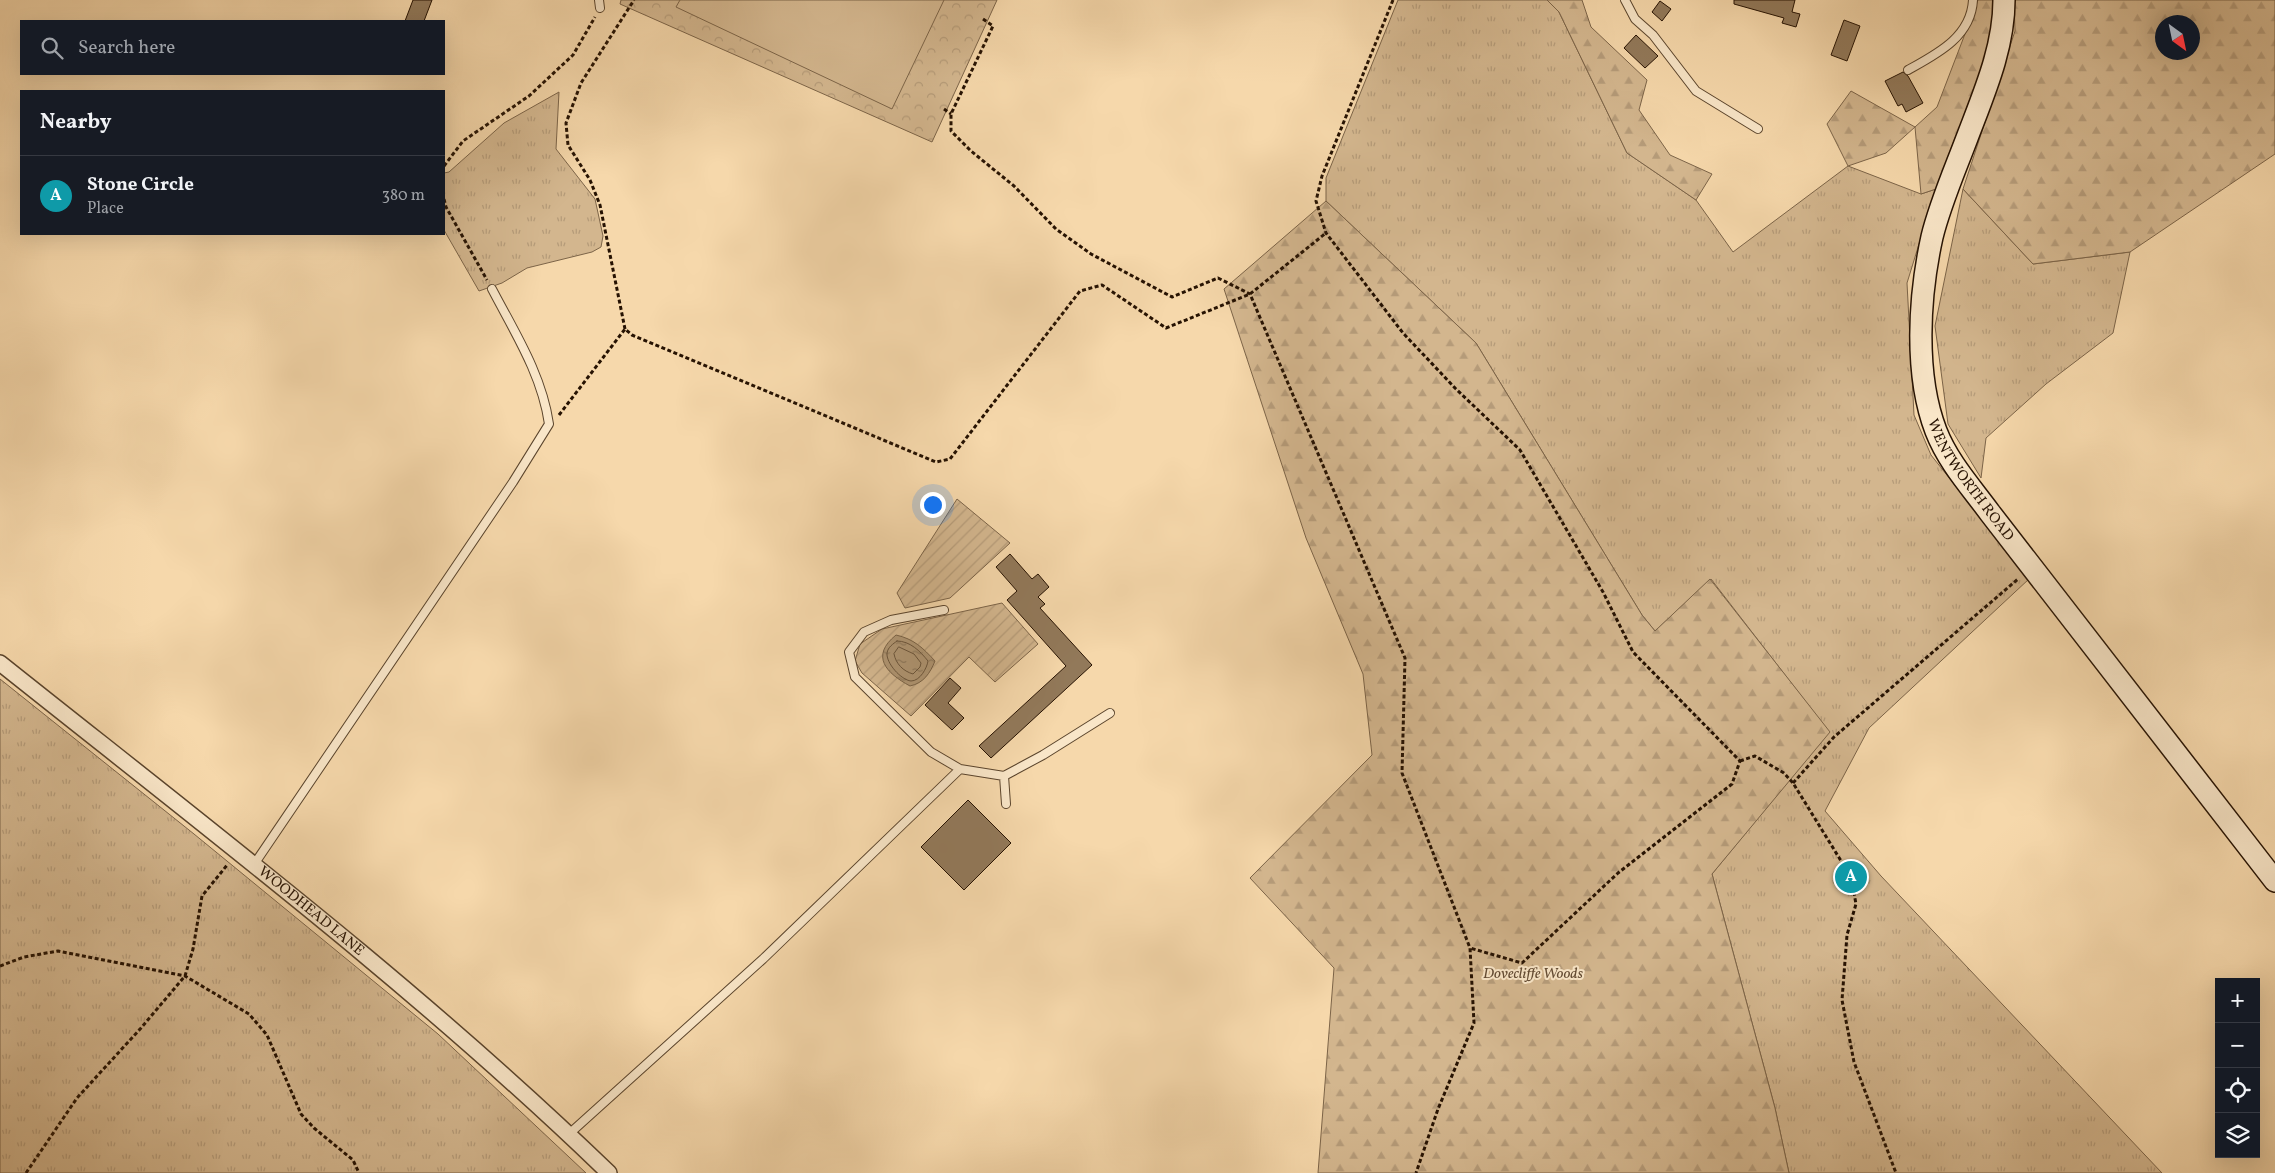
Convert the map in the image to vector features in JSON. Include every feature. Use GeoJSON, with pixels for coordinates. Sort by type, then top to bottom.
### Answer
{"type":"FeatureCollection","features":[{"type":"Feature","properties":{"kind":"street","name":"WENTWORTH ROAD"},"geometry":{"type":"LineString","coordinates":[[2004,0],[2003,31],[1990,78],[1932,236],[1923,289],[1922,370],[1936,430],[1946,451],[2032,567],[2275,881]]}},
{"type":"Feature","properties":{"kind":"street","name":"WOODHEAD LANE"},"geometry":{"type":"LineString","coordinates":[[0,663],[413,995],[569,1134],[609,1173]]}},
{"type":"Feature","properties":{"kind":"lane"},"geometry":{"type":"LineString","coordinates":[[1625,0],[1635,19],[1653,35],[1696,91],[1758,128]]}},
{"type":"Feature","properties":{"kind":"lane"},"geometry":{"type":"LineString","coordinates":[[1908,70],[1940,52],[1962,31],[1972,14],[1973,0]]}},
{"type":"Feature","properties":{"kind":"lane"},"geometry":{"type":"LineString","coordinates":[[253,866],[508,490],[549,424],[546,403],[538,376],[492,289]]}},
{"type":"Feature","properties":{"kind":"lane"},"geometry":{"type":"LineString","coordinates":[[944,610],[891,620],[864,632],[849,652],[855,677],[932,752],[960,769],[1004,776],[1044,755],[1110,712]]}},
{"type":"Feature","properties":{"kind":"lane"},"geometry":{"type":"LineString","coordinates":[[569,1134],[763,959],[960,769]]}},
{"type":"Feature","properties":{"kind":"lane"},"geometry":{"type":"LineString","coordinates":[[1004,776],[1006,804]]}},
{"type":"Feature","properties":{"kind":"path"},"geometry":{"type":"LineString","coordinates":[[634,0],[581,83],[566,123],[568,145],[590,180],[600,205],[625,329],[632,335],[936,462],[950,459],[1080,291],[1102,285],[1166,328],[1250,294],[1326,233]]}},
{"type":"Feature","properties":{"kind":"path"},"geometry":{"type":"LineString","coordinates":[[1393,0],[1322,176],[1316,201],[1326,233],[1403,333],[1455,388],[1520,450],[1603,592],[1633,652],[1740,761]]}},
{"type":"Feature","properties":{"kind":"path"},"geometry":{"type":"LineString","coordinates":[[445,165],[463,141],[529,96],[573,55],[600,4]]}},
{"type":"Feature","properties":{"kind":"path"},"geometry":{"type":"LineString","coordinates":[[983,18],[993,26],[951,114],[951,131],[1014,186],[1056,229],[1091,254],[1172,297],[1218,278],[1250,294],[1405,658],[1402,773],[1470,948],[1474,1023],[1438,1110],[1416,1173]]}},
{"type":"Feature","properties":{"kind":"path"},"geometry":{"type":"LineString","coordinates":[[944,109],[951,114]]}},
{"type":"Feature","properties":{"kind":"path"},"geometry":{"type":"LineString","coordinates":[[445,203],[492,289]]}},
{"type":"Feature","properties":{"kind":"path"},"geometry":{"type":"LineString","coordinates":[[549,424],[565,409],[625,329]]}},
{"type":"Feature","properties":{"kind":"path"},"geometry":{"type":"LineString","coordinates":[[1793,783],[1834,737],[2032,567]]}},
{"type":"Feature","properties":{"kind":"path"},"geometry":{"type":"LineString","coordinates":[[1740,761],[1755,756],[1784,773],[1793,783],[1851,878],[1856,904],[1847,935],[1842,1000],[1854,1062],[1896,1173]]}},
{"type":"Feature","properties":{"kind":"path"},"geometry":{"type":"LineString","coordinates":[[1470,948],[1522,963],[1618,873],[1732,784],[1740,761]]}},
{"type":"Feature","properties":{"kind":"path"},"geometry":{"type":"LineString","coordinates":[[26,1173],[77,1098],[186,976],[193,949],[202,896],[236,852]]}},
{"type":"Feature","properties":{"kind":"path"},"geometry":{"type":"LineString","coordinates":[[0,966],[24,956],[58,951],[186,976],[249,1014],[267,1035],[301,1114],[314,1128],[353,1160],[359,1173]]}},
{"type":"Feature","properties":{"kind":"green space"},"geometry":{"type":"Polygon","coordinates":[[[621,0],[997,0],[932,142],[620,4],[621,0]]]}},
{"type":"Feature","properties":{"kind":"green space"},"geometry":{"type":"Polygon","coordinates":[[[680,0],[944,0],[892,109],[676,7],[680,0]]]}},
{"type":"Feature","properties":{"kind":"green space"},"geometry":{"type":"Polygon","coordinates":[[[1398,0],[1547,0],[1559,12],[1627,153],[1696,200],[1733,252],[1848,166],[1921,194],[1936,189],[1907,283],[1914,415],[1931,455],[2029,579],[1869,728],[1825,811],[1881,876],[2162,1173],[1789,1173],[1775,1108],[1712,874],[1829,732],[1711,579],[1655,631],[1642,615],[1476,343],[1326,201],[1326,178],[1398,0]]]}},
{"type":"Feature","properties":{"kind":"green space"},"geometry":{"type":"Polygon","coordinates":[[[1547,0],[1582,0],[1591,27],[1647,80],[1639,110],[1670,155],[1712,174],[1696,200],[1627,153],[1559,12],[1547,0]]]}},
{"type":"Feature","properties":{"kind":"green space"},"geometry":{"type":"Polygon","coordinates":[[[1978,0],[1998,0],[1980,84],[1955,138],[1936,189],[1921,194],[1915,127],[1937,107],[1978,0]]]}},
{"type":"Feature","properties":{"kind":"green space"},"geometry":{"type":"Polygon","coordinates":[[[2014,0],[2275,0],[2275,154],[2130,252],[2033,264],[1963,189],[2015,31],[2014,0]]]}},
{"type":"Feature","properties":{"kind":"green space"},"geometry":{"type":"Polygon","coordinates":[[[1851,91],[1915,127],[1886,153],[1848,166],[1827,124],[1851,91]]]}},
{"type":"Feature","properties":{"kind":"green space"},"geometry":{"type":"Polygon","coordinates":[[[559,92],[556,149],[595,199],[603,236],[601,247],[592,252],[527,268],[502,283],[479,291],[445,232],[445,173],[449,172],[504,123],[559,92]]]}},
{"type":"Feature","properties":{"kind":"green space"},"geometry":{"type":"Polygon","coordinates":[[[1963,189],[2033,264],[2130,252],[2113,333],[2046,384],[1986,438],[1981,478],[1948,424],[1935,326],[1963,189]]]}},
{"type":"Feature","properties":{"kind":"green space","name":"Dovecliffe Woods"},"geometry":{"type":"Polygon","coordinates":[[[1326,201],[1476,343],[1642,615],[1655,631],[1710,579],[1830,732],[1712,874],[1775,1108],[1789,1173],[1318,1173],[1334,968],[1250,878],[1372,755],[1363,674],[1306,538],[1224,289],[1326,201]]]}},
{"type":"Feature","properties":{"kind":"green space"},"geometry":{"type":"Polygon","coordinates":[[[957,499],[1010,543],[950,598],[905,608],[897,593],[957,499]]]}},
{"type":"Feature","properties":{"kind":"green space"},"geometry":{"type":"Polygon","coordinates":[[[1002,603],[1038,644],[995,682],[969,657],[911,716],[862,673],[855,661],[860,644],[882,629],[1002,603]]]}},
{"type":"Feature","properties":{"kind":"green space"},"geometry":{"type":"Polygon","coordinates":[[[0,679],[194,834],[438,1034],[586,1173],[0,1173],[0,679]]]}},
{"type":"Feature","properties":{"kind":"water"},"geometry":{"type":"Polygon","coordinates":[[[896,635],[918,645],[935,661],[926,677],[915,685],[910,686],[901,681],[884,664],[884,650],[896,635]]]}},
{"type":"Feature","properties":{"kind":"building"},"geometry":{"type":"Polygon","coordinates":[[[413,0],[432,0],[424,20],[405,20],[413,0]]]}},
{"type":"Feature","properties":{"kind":"building"},"geometry":{"type":"Polygon","coordinates":[[[1734,0],[1795,0],[1792,12],[1800,14],[1796,27],[1782,23],[1784,18],[1734,4],[1734,0]]]}},
{"type":"Feature","properties":{"kind":"building"},"geometry":{"type":"Polygon","coordinates":[[[1660,1],[1671,9],[1662,21],[1652,12],[1660,1]]]}},
{"type":"Feature","properties":{"kind":"building"},"geometry":{"type":"Polygon","coordinates":[[[1844,20],[1860,26],[1847,61],[1831,55],[1844,20]]]}},
{"type":"Feature","properties":{"kind":"building"},"geometry":{"type":"Polygon","coordinates":[[[1636,35],[1658,56],[1645,68],[1624,48],[1636,35]]]}},
{"type":"Feature","properties":{"kind":"building"},"geometry":{"type":"Polygon","coordinates":[[[1903,72],[1908,76],[1923,103],[1906,112],[1902,104],[1898,106],[1885,81],[1903,72]]]}},
{"type":"Feature","properties":{"kind":"building"},"geometry":{"type":"Polygon","coordinates":[[[1010,554],[1032,579],[1038,574],[1049,587],[1038,597],[1045,604],[1040,608],[1092,665],[991,758],[979,746],[1066,666],[1007,600],[1017,591],[996,567],[1010,554]]]}},
{"type":"Feature","properties":{"kind":"building"},"geometry":{"type":"Polygon","coordinates":[[[950,678],[961,688],[948,703],[964,718],[952,730],[925,705],[950,678]]]}},
{"type":"Feature","properties":{"kind":"building"},"geometry":{"type":"Polygon","coordinates":[[[968,800],[1011,843],[964,890],[921,847],[968,800]]]}},
{"type":"Feature","properties":{"kind":"place","name":"Stone Circle"},"geometry":{"type":"Point","coordinates":[1851,877]}}]}
